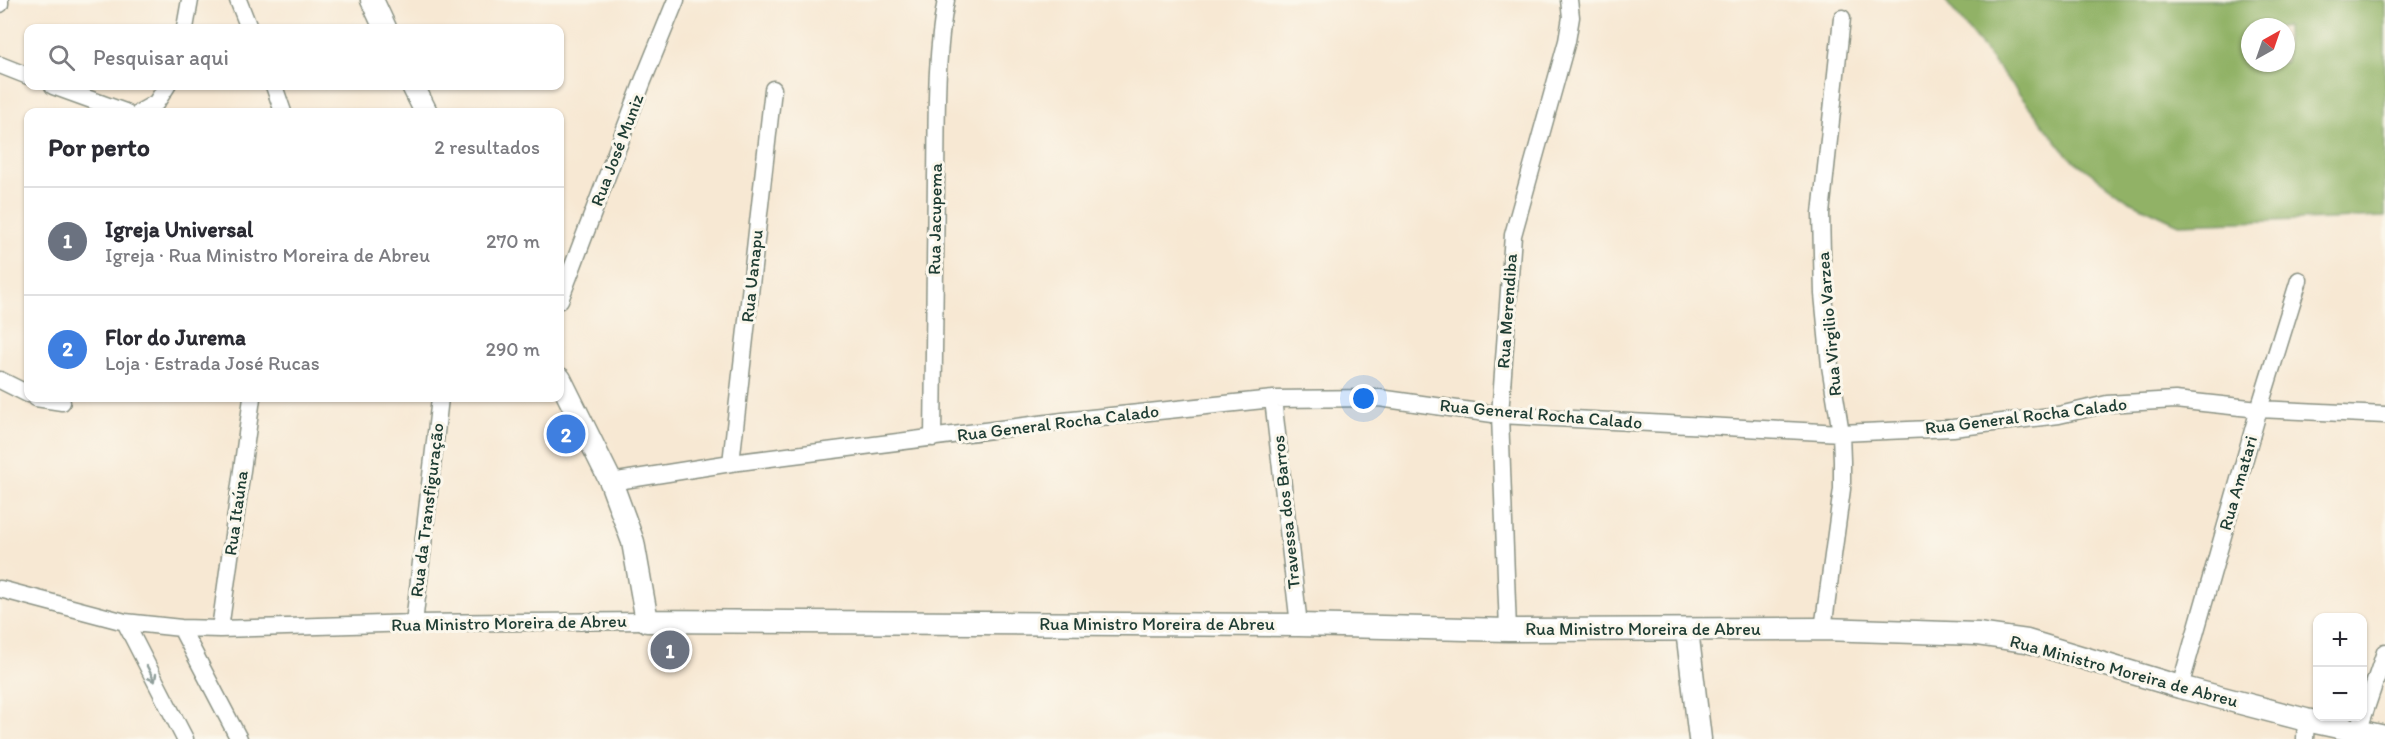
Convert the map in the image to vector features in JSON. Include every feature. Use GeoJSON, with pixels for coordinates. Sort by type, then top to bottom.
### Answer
{"type":"FeatureCollection","features":[{"type":"Feature","properties":{"kind":"street"},"geometry":{"type":"LineString","coordinates":[[186,24],[190,0]]}},
{"type":"Feature","properties":{"kind":"street"},"geometry":{"type":"LineString","coordinates":[[238,0],[247,24]]}},
{"type":"Feature","properties":{"kind":"street"},"geometry":{"type":"LineString","coordinates":[[372,0],[383,24]]}},
{"type":"Feature","properties":{"kind":"street","name":"Rua José Muniz"},"geometry":{"type":"LineString","coordinates":[[564,290],[676,0]]}},
{"type":"Feature","properties":{"kind":"street","name":"Rua Jacupema"},"geometry":{"type":"LineString","coordinates":[[933,438],[937,100],[941,24],[946,0]]}},
{"type":"Feature","properties":{"kind":"street","name":"Rua Merendiba"},"geometry":{"type":"LineString","coordinates":[[1508,630],[1500,415],[1513,235],[1568,41],[1571,17],[1569,0]]}},
{"type":"Feature","properties":{"kind":"street","name":"Rua Virgilio Varzea"},"geometry":{"type":"LineString","coordinates":[[1823,629],[1842,489],[1841,433],[1823,294],[1821,214],[1842,18]]}},
{"type":"Feature","properties":{"kind":"street"},"geometry":{"type":"LineString","coordinates":[[0,65],[24,74]]}},
{"type":"Feature","properties":{"kind":"street","name":"Rua Uanapu"},"geometry":{"type":"LineString","coordinates":[[731,463],[773,89]]}},
{"type":"Feature","properties":{"kind":"street"},"geometry":{"type":"LineString","coordinates":[[60,90],[87,106]]}},
{"type":"Feature","properties":{"kind":"street"},"geometry":{"type":"LineString","coordinates":[[149,108],[156,103],[164,90]]}},
{"type":"Feature","properties":{"kind":"street"},"geometry":{"type":"LineString","coordinates":[[276,90],[282,108]]}},
{"type":"Feature","properties":{"kind":"street"},"geometry":{"type":"LineString","coordinates":[[415,90],[424,108]]}},
{"type":"Feature","properties":{"kind":"street","name":"Rua Amatari"},"geometry":{"type":"LineString","coordinates":[[2180,687],[2259,409],[2300,280]]}},
{"type":"Feature","properties":{"kind":"street"},"geometry":{"type":"LineString","coordinates":[[0,380],[24,392]]}},
{"type":"Feature","properties":{"kind":"street"},"geometry":{"type":"LineString","coordinates":[[564,387],[611,482],[633,542],[647,621]]}},
{"type":"Feature","properties":{"kind":"street","name":"Rua General Rocha Calado"},"geometry":{"type":"LineString","coordinates":[[611,482],[731,463],[1063,421],[1273,399],[1379,398],[1500,415],[1841,433],[1953,428],[2060,415],[2107,404],[2175,400],[2259,409],[2385,415]]}},
{"type":"Feature","properties":{"kind":"street","name":"Travessa dos Barros"},"geometry":{"type":"LineString","coordinates":[[1273,399],[1299,625]]}},
{"type":"Feature","properties":{"kind":"street","name":"Rua Itaúna"},"geometry":{"type":"LineString","coordinates":[[220,629],[251,402]]}},
{"type":"Feature","properties":{"kind":"street","name":"Rua da Transfiguração"},"geometry":{"type":"LineString","coordinates":[[414,623],[440,402]]}},
{"type":"Feature","properties":{"kind":"street","name":"Rua Ministro Moreira de Abreu"},"geometry":{"type":"LineString","coordinates":[[0,589],[125,622],[181,628],[220,629],[414,623],[647,621],[1299,625],[1508,630],[1823,629],[1977,634],[2027,641],[2180,687],[2306,730],[2358,732],[2385,737]]}},
{"type":"Feature","properties":{"kind":"street"},"geometry":{"type":"LineString","coordinates":[[125,622],[185,739]]}},
{"type":"Feature","properties":{"kind":"street"},"geometry":{"type":"LineString","coordinates":[[181,628],[239,739]]}},
{"type":"Feature","properties":{"kind":"street"},"geometry":{"type":"LineString","coordinates":[[1687,630],[1700,739]]}},
{"type":"Feature","properties":{"kind":"street"},"geometry":{"type":"LineString","coordinates":[[2358,732],[2385,652]]}},
{"type":"Feature","properties":{"kind":"green space"},"geometry":{"type":"Polygon","coordinates":[[[1945,0],[2385,0],[2385,217],[2179,224],[2128,200],[2069,157],[1945,0]]]}},
{"type":"Feature","properties":{"kind":"place","name":"Flor do Jurema"},"geometry":{"type":"Point","coordinates":[566,434]}},
{"type":"Feature","properties":{"kind":"place","name":"Igreja Universal"},"geometry":{"type":"Point","coordinates":[670,650]}}]}
